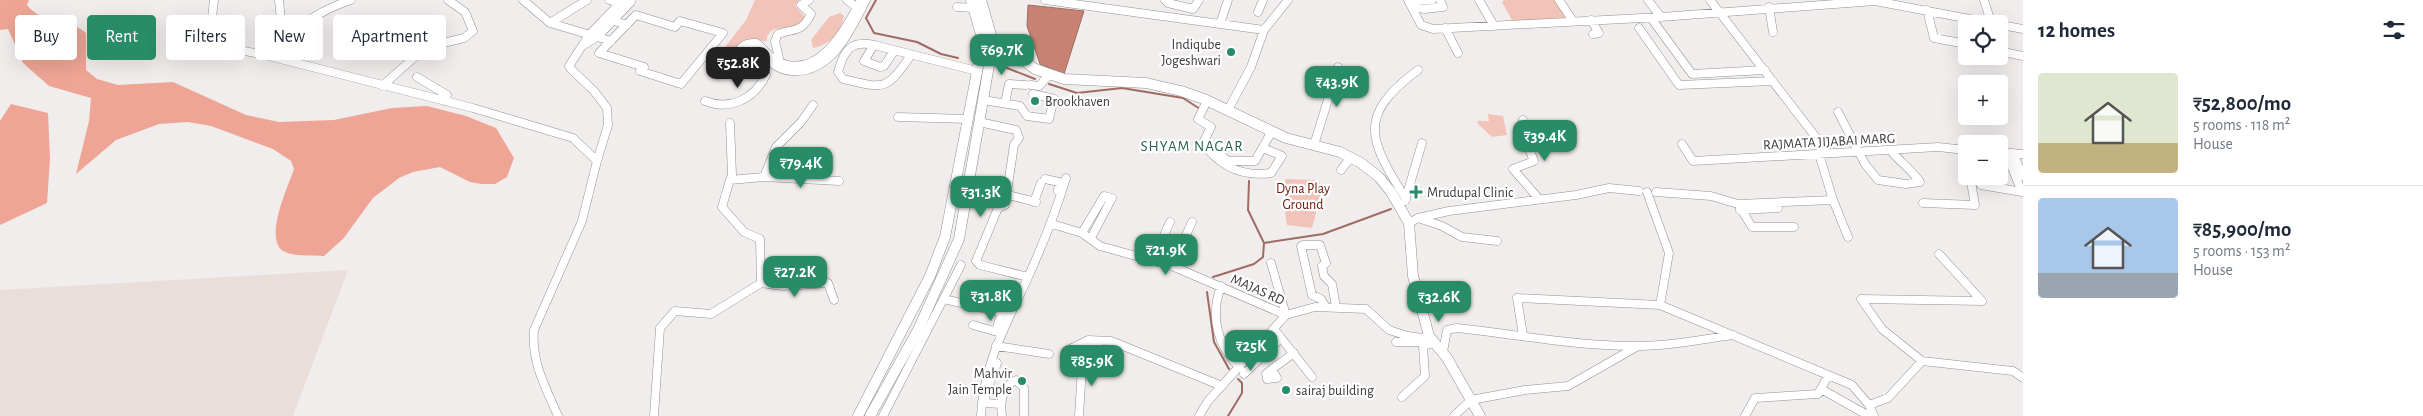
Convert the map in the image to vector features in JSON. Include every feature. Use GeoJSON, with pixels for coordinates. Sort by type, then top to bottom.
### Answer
{"type":"FeatureCollection","features":[{"type":"Feature","properties":{"kind":"main road"},"geometry":{"type":"LineString","coordinates":[[858,416],[930,276],[945,237],[982,41],[975,3]]}},
{"type":"Feature","properties":{"kind":"main road"},"geometry":{"type":"LineString","coordinates":[[874,414],[918,330],[958,239],[993,42],[975,3]]}},
{"type":"Feature","properties":{"kind":"main road"},"geometry":{"type":"LineString","coordinates":[[982,41],[1004,46],[1019,59],[1049,75],[1064,79],[1146,83],[1181,91],[1208,101],[1286,138],[1351,157],[1379,177],[1404,203],[1414,221],[1413,276],[1432,341],[1443,352],[1480,416]]}},
{"type":"Feature","properties":{"kind":"street"},"geometry":{"type":"LineString","coordinates":[[214,0],[209,44],[255,53]]}},
{"type":"Feature","properties":{"kind":"street"},"geometry":{"type":"LineString","coordinates":[[280,0],[281,15]]}},
{"type":"Feature","properties":{"kind":"street"},"geometry":{"type":"LineString","coordinates":[[314,15],[351,0]]}},
{"type":"Feature","properties":{"kind":"street"},"geometry":{"type":"LineString","coordinates":[[382,86],[426,47],[464,38],[473,31],[470,16],[455,2],[448,0]]}},
{"type":"Feature","properties":{"kind":"street"},"geometry":{"type":"LineString","coordinates":[[550,23],[587,0]]}},
{"type":"Feature","properties":{"kind":"street"},"geometry":{"type":"LineString","coordinates":[[609,0],[620,3]]}},
{"type":"Feature","properties":{"kind":"street"},"geometry":{"type":"LineString","coordinates":[[558,416],[532,354],[531,343],[534,330],[582,221],[610,115],[601,96],[570,70],[570,62],[589,35],[623,0],[631,2],[597,37],[582,46]]}},
{"type":"Feature","properties":{"kind":"street"},"geometry":{"type":"LineString","coordinates":[[775,62],[778,34],[798,32],[806,25],[811,14],[801,5],[809,0]]}},
{"type":"Feature","properties":{"kind":"street"},"geometry":{"type":"LineString","coordinates":[[847,0],[859,9]]}},
{"type":"Feature","properties":{"kind":"street"},"geometry":{"type":"LineString","coordinates":[[859,9],[860,0]]}},
{"type":"Feature","properties":{"kind":"street"},"geometry":{"type":"LineString","coordinates":[[745,61],[734,70],[725,69],[725,64],[735,57],[738,49],[754,43],[762,46],[780,69],[796,66],[812,69],[846,38],[859,9],[866,0]]}},
{"type":"Feature","properties":{"kind":"street"},"geometry":{"type":"LineString","coordinates":[[1045,0],[1264,30]]}},
{"type":"Feature","properties":{"kind":"street"},"geometry":{"type":"LineString","coordinates":[[1164,0],[1166,5],[1173,8],[1170,17]]}},
{"type":"Feature","properties":{"kind":"street"},"geometry":{"type":"LineString","coordinates":[[1164,0],[1168,3],[1193,9],[1199,0]]}},
{"type":"Feature","properties":{"kind":"street"},"geometry":{"type":"LineString","coordinates":[[1220,24],[1228,0]]}},
{"type":"Feature","properties":{"kind":"street"},"geometry":{"type":"LineString","coordinates":[[1258,12],[1263,0]]}},
{"type":"Feature","properties":{"kind":"street"},"geometry":{"type":"LineString","coordinates":[[1228,110],[1251,67],[1264,30],[1288,0]]}},
{"type":"Feature","properties":{"kind":"street"},"geometry":{"type":"LineString","coordinates":[[1408,0],[1418,9],[1443,7],[1443,3],[1440,0]]}},
{"type":"Feature","properties":{"kind":"street"},"geometry":{"type":"LineString","coordinates":[[1432,0],[1417,2],[1421,25],[1433,29],[1651,18],[1842,1],[1875,0],[1958,16]]}},
{"type":"Feature","properties":{"kind":"street"},"geometry":{"type":"LineString","coordinates":[[1479,0],[1494,26]]}},
{"type":"Feature","properties":{"kind":"street"},"geometry":{"type":"LineString","coordinates":[[1560,0],[1573,21]]}},
{"type":"Feature","properties":{"kind":"street"},"geometry":{"type":"LineString","coordinates":[[1648,0],[1661,17]]}},
{"type":"Feature","properties":{"kind":"street"},"geometry":{"type":"LineString","coordinates":[[1710,0],[1828,153]]}},
{"type":"Feature","properties":{"kind":"street"},"geometry":{"type":"LineString","coordinates":[[1984,0],[1989,15]]}},
{"type":"Feature","properties":{"kind":"street"},"geometry":{"type":"LineString","coordinates":[[527,1],[550,23],[611,41]]}},
{"type":"Feature","properties":{"kind":"street"},"geometry":{"type":"LineString","coordinates":[[957,7],[975,3]]}},
{"type":"Feature","properties":{"kind":"street"},"geometry":{"type":"LineString","coordinates":[[1770,8],[1773,32]]}},
{"type":"Feature","properties":{"kind":"street"},"geometry":{"type":"LineString","coordinates":[[1927,10],[1934,38],[1958,42]]}},
{"type":"Feature","properties":{"kind":"street"},"geometry":{"type":"LineString","coordinates":[[1191,20],[1193,12]]}},
{"type":"Feature","properties":{"kind":"street"},"geometry":{"type":"LineString","coordinates":[[636,15],[675,27],[680,21],[723,32],[681,84],[640,71],[644,67],[599,53],[627,24],[636,15]]}},
{"type":"Feature","properties":{"kind":"street"},"geometry":{"type":"LineString","coordinates":[[605,18],[627,24]]}},
{"type":"Feature","properties":{"kind":"street"},"geometry":{"type":"LineString","coordinates":[[1651,18],[1692,74],[1765,70]]}},
{"type":"Feature","properties":{"kind":"street"},"geometry":{"type":"LineString","coordinates":[[1251,28],[1255,20]]}},
{"type":"Feature","properties":{"kind":"street"},"geometry":{"type":"LineString","coordinates":[[1591,20],[1599,33],[1593,34]]}},
{"type":"Feature","properties":{"kind":"street"},"geometry":{"type":"LineString","coordinates":[[2008,26],[2023,29]]}},
{"type":"Feature","properties":{"kind":"street"},"geometry":{"type":"LineString","coordinates":[[1445,28],[1458,53]]}},
{"type":"Feature","properties":{"kind":"street"},"geometry":{"type":"LineString","coordinates":[[1639,28],[1679,85],[1773,81]]}},
{"type":"Feature","properties":{"kind":"street"},"geometry":{"type":"LineString","coordinates":[[911,55],[891,84],[881,88],[843,79],[838,72],[852,45],[859,43],[874,45],[977,71]]}},
{"type":"Feature","properties":{"kind":"street"},"geometry":{"type":"LineString","coordinates":[[874,45],[864,61],[865,63],[884,66],[894,51]]}},
{"type":"Feature","properties":{"kind":"street"},"geometry":{"type":"LineString","coordinates":[[745,61],[740,57],[745,48],[756,46],[775,62]]}},
{"type":"Feature","properties":{"kind":"street"},"geometry":{"type":"LineString","coordinates":[[2008,53],[2023,56]]}},
{"type":"Feature","properties":{"kind":"street"},"geometry":{"type":"LineString","coordinates":[[705,101],[722,107],[732,105],[745,98],[760,85],[766,75],[763,68],[757,62],[745,61],[735,57]]}},
{"type":"Feature","properties":{"kind":"street"},"geometry":{"type":"LineString","coordinates":[[284,60],[445,101],[573,138],[597,161]]}},
{"type":"Feature","properties":{"kind":"street"},"geometry":{"type":"LineString","coordinates":[[1314,145],[1338,67]]}},
{"type":"Feature","properties":{"kind":"street"},"geometry":{"type":"LineString","coordinates":[[1404,203],[1374,136],[1373,123],[1385,100],[1400,83],[1418,70]]}},
{"type":"Feature","properties":{"kind":"street"},"geometry":{"type":"LineString","coordinates":[[1757,71],[1764,81]]}},
{"type":"Feature","properties":{"kind":"street"},"geometry":{"type":"LineString","coordinates":[[1032,88],[1039,86],[1049,75]]}},
{"type":"Feature","properties":{"kind":"street"},"geometry":{"type":"LineString","coordinates":[[417,77],[447,96],[445,101]]}},
{"type":"Feature","properties":{"kind":"street"},"geometry":{"type":"LineString","coordinates":[[983,100],[1020,106],[1027,116],[1049,119],[1054,99],[1032,88],[1009,84],[1005,103]]}},
{"type":"Feature","properties":{"kind":"street"},"geometry":{"type":"LineString","coordinates":[[1208,101],[1197,118],[1212,128],[1203,143],[1224,164],[1252,176],[1273,172],[1282,156],[1263,148]]}},
{"type":"Feature","properties":{"kind":"street"},"geometry":{"type":"LineString","coordinates":[[764,177],[776,147],[801,122],[813,105]]}},
{"type":"Feature","properties":{"kind":"street"},"geometry":{"type":"LineString","coordinates":[[1838,112],[1865,164],[1878,180],[1903,182],[1912,185],[1920,182],[1913,171],[1905,168],[1890,150]]}},
{"type":"Feature","properties":{"kind":"street"},"geometry":{"type":"LineString","coordinates":[[898,117],[968,119]]}},
{"type":"Feature","properties":{"kind":"street"},"geometry":{"type":"LineString","coordinates":[[1523,120],[1521,129],[1534,161],[1513,169],[1539,199]]}},
{"type":"Feature","properties":{"kind":"street"},"geometry":{"type":"LineString","coordinates":[[978,122],[1016,130],[1019,138],[1014,146],[1005,205],[998,208],[976,261],[980,265],[1028,277]]}},
{"type":"Feature","properties":{"kind":"street"},"geometry":{"type":"LineString","coordinates":[[730,123],[732,175],[722,207],[744,232],[760,239],[761,284]]}},
{"type":"Feature","properties":{"kind":"street"},"geometry":{"type":"LineString","coordinates":[[1208,150],[1216,150],[1228,161],[1256,160],[1272,131]]}},
{"type":"Feature","properties":{"kind":"street"},"geometry":{"type":"LineString","coordinates":[[1404,203],[1422,143]]}},
{"type":"Feature","properties":{"kind":"street","name":"RAJMATA JIJABAI MARG"},"geometry":{"type":"LineString","coordinates":[[1682,144],[1693,161],[1890,150],[1938,148],[1958,149]]}},
{"type":"Feature","properties":{"kind":"street"},"geometry":{"type":"LineString","coordinates":[[1819,154],[1848,237]]}},
{"type":"Feature","properties":{"kind":"street"},"geometry":{"type":"LineString","coordinates":[[2011,156],[2023,154]]}},
{"type":"Feature","properties":{"kind":"street"},"geometry":{"type":"LineString","coordinates":[[2011,156],[2023,176]]}},
{"type":"Feature","properties":{"kind":"street"},"geometry":{"type":"LineString","coordinates":[[1981,185],[2022,192],[2011,156]]}},
{"type":"Feature","properties":{"kind":"street"},"geometry":{"type":"LineString","coordinates":[[1341,170],[1351,157]]}},
{"type":"Feature","properties":{"kind":"street"},"geometry":{"type":"LineString","coordinates":[[730,180],[764,177],[839,181]]}},
{"type":"Feature","properties":{"kind":"street"},"geometry":{"type":"LineString","coordinates":[[981,416],[980,399],[996,346],[998,332],[1005,316],[1028,277],[1052,224],[1066,178]]}},
{"type":"Feature","properties":{"kind":"street"},"geometry":{"type":"LineString","coordinates":[[1008,195],[1035,202],[1043,181],[1058,182],[1060,185],[1051,217],[1052,224]]}},
{"type":"Feature","properties":{"kind":"street"},"geometry":{"type":"LineString","coordinates":[[1923,203],[1975,204],[1972,185]]}},
{"type":"Feature","properties":{"kind":"street"},"geometry":{"type":"LineString","coordinates":[[1414,221],[1449,211],[1609,188],[1711,196],[1739,207],[1778,208]]}},
{"type":"Feature","properties":{"kind":"street"},"geometry":{"type":"LineString","coordinates":[[1647,192],[1669,253],[1660,305]]}},
{"type":"Feature","properties":{"kind":"street"},"geometry":{"type":"LineString","coordinates":[[1082,233],[1104,196],[1112,198],[1091,238]]}},
{"type":"Feature","properties":{"kind":"street"},"geometry":{"type":"LineString","coordinates":[[1739,207],[1834,200]]}},
{"type":"Feature","properties":{"kind":"street"},"geometry":{"type":"LineString","coordinates":[[1739,207],[1752,227],[1794,227]]}},
{"type":"Feature","properties":{"kind":"street"},"geometry":{"type":"LineString","coordinates":[[1414,221],[1442,226],[1462,237],[1497,241]]}},
{"type":"Feature","properties":{"kind":"street"},"geometry":{"type":"LineString","coordinates":[[1172,266],[1192,222]]}},
{"type":"Feature","properties":{"kind":"street"},"geometry":{"type":"LineString","coordinates":[[1145,242],[1142,249],[1152,258],[1168,223]]}},
{"type":"Feature","properties":{"kind":"street","name":"MAJAS RD"},"geometry":{"type":"LineString","coordinates":[[1052,224],[1082,233],[1100,246],[1152,258],[1286,315]]}},
{"type":"Feature","properties":{"kind":"street"},"geometry":{"type":"LineString","coordinates":[[1326,307],[1321,299],[1312,294],[1300,246],[1302,245],[1320,245],[1322,247],[1326,263],[1322,266],[1323,276],[1332,284],[1336,307]]}},
{"type":"Feature","properties":{"kind":"street"},"geometry":{"type":"LineString","coordinates":[[1939,254],[1982,301],[1861,300],[1882,329],[1922,361],[2013,371],[2023,378]]}},
{"type":"Feature","properties":{"kind":"street"},"geometry":{"type":"LineString","coordinates":[[1271,263],[1286,315]]}},
{"type":"Feature","properties":{"kind":"street"},"geometry":{"type":"LineString","coordinates":[[883,416],[961,265]]}},
{"type":"Feature","properties":{"kind":"street"},"geometry":{"type":"LineString","coordinates":[[654,416],[660,328],[675,311],[711,314],[761,284],[791,286],[828,283],[834,300]]}},
{"type":"Feature","properties":{"kind":"street"},"geometry":{"type":"LineString","coordinates":[[1221,286],[1214,302],[1216,324],[1226,353],[1242,371]]}},
{"type":"Feature","properties":{"kind":"street"},"geometry":{"type":"LineString","coordinates":[[975,307],[980,287]]}},
{"type":"Feature","properties":{"kind":"street"},"geometry":{"type":"LineString","coordinates":[[991,310],[997,295]]}},
{"type":"Feature","properties":{"kind":"street"},"geometry":{"type":"LineString","coordinates":[[975,307],[1008,314],[1014,295]]}},
{"type":"Feature","properties":{"kind":"street"},"geometry":{"type":"LineString","coordinates":[[1522,335],[1517,298],[1660,305],[1736,335],[1852,385],[1870,405],[1874,416]]}},
{"type":"Feature","properties":{"kind":"street"},"geometry":{"type":"LineString","coordinates":[[944,299],[1005,316]]}},
{"type":"Feature","properties":{"kind":"street"},"geometry":{"type":"LineString","coordinates":[[1199,416],[1208,401],[1222,386],[1242,371],[1255,357],[1286,315],[1309,307],[1366,309],[1389,330],[1432,341]]}},
{"type":"Feature","properties":{"kind":"street"},"geometry":{"type":"LineString","coordinates":[[973,325],[998,332]]}},
{"type":"Feature","properties":{"kind":"street"},"geometry":{"type":"LineString","coordinates":[[1443,352],[1447,330],[1458,328],[1594,344],[1640,345],[1736,335]]}},
{"type":"Feature","properties":{"kind":"street"},"geometry":{"type":"LineString","coordinates":[[1274,329],[1312,377]]}},
{"type":"Feature","properties":{"kind":"street"},"geometry":{"type":"LineString","coordinates":[[1066,351],[1088,338],[1112,341],[1222,386]]}},
{"type":"Feature","properties":{"kind":"street"},"geometry":{"type":"LineString","coordinates":[[1396,342],[1432,341]]}},
{"type":"Feature","properties":{"kind":"street"},"geometry":{"type":"LineString","coordinates":[[1421,352],[1423,346],[1432,341]]}},
{"type":"Feature","properties":{"kind":"street"},"geometry":{"type":"LineString","coordinates":[[1402,397],[1425,376],[1426,369],[1416,342]]}},
{"type":"Feature","properties":{"kind":"street"},"geometry":{"type":"LineString","coordinates":[[1255,357],[1276,343]]}},
{"type":"Feature","properties":{"kind":"street"},"geometry":{"type":"LineString","coordinates":[[1079,416],[1082,351],[1087,345],[1099,348]]}},
{"type":"Feature","properties":{"kind":"street"},"geometry":{"type":"LineString","coordinates":[[1454,416],[1471,400],[1525,390],[1568,386],[1640,345]]}},
{"type":"Feature","properties":{"kind":"street"},"geometry":{"type":"LineString","coordinates":[[996,346],[1049,354]]}},
{"type":"Feature","properties":{"kind":"street"},"geometry":{"type":"LineString","coordinates":[[1272,369],[1294,353]]}},
{"type":"Feature","properties":{"kind":"street"},"geometry":{"type":"LineString","coordinates":[[1870,405],[1888,398],[1922,361]]}},
{"type":"Feature","properties":{"kind":"street"},"geometry":{"type":"LineString","coordinates":[[998,363],[984,401],[986,404],[1000,404]]}},
{"type":"Feature","properties":{"kind":"street"},"geometry":{"type":"LineString","coordinates":[[1745,416],[1755,398],[1818,394],[1828,376]]}},
{"type":"Feature","properties":{"kind":"street"},"geometry":{"type":"LineString","coordinates":[[1002,416],[1000,404],[1011,383],[1018,380],[1024,388],[1024,416]]}},
{"type":"Feature","properties":{"kind":"street"},"geometry":{"type":"LineString","coordinates":[[1821,389],[1869,416]]}},
{"type":"Feature","properties":{"kind":"shaded area"},"geometry":{"type":"Polygon","coordinates":[[[0,0],[29,0],[27,5],[39,15],[15,15],[15,45],[8,29],[0,30],[0,0]]]}},
{"type":"Feature","properties":{"kind":"shaded area"},"geometry":{"type":"Polygon","coordinates":[[[1028,5],[1084,11],[1064,74],[1040,64],[1027,26],[1028,5]]]}},
{"type":"Feature","properties":{"kind":"shaded area"},"geometry":{"type":"Polygon","coordinates":[[[77,27],[86,33],[86,70],[97,79],[118,85],[173,82],[246,115],[279,122],[334,120],[392,108],[427,106],[466,116],[496,128],[514,158],[507,177],[495,184],[470,182],[440,167],[413,172],[399,178],[373,198],[343,239],[324,256],[289,254],[279,246],[276,237],[276,226],[282,200],[294,169],[291,161],[273,149],[211,126],[188,122],[159,124],[116,140],[76,174],[89,121],[91,98],[49,86],[22,60],[77,60],[77,27]]]}},
{"type":"Feature","properties":{"kind":"shaded area"},"geometry":{"type":"Polygon","coordinates":[[[11,104],[48,113],[50,159],[47,203],[0,225],[0,121],[11,104]]]}},
{"type":"Feature","properties":{"kind":"shaded area"},"geometry":{"type":"Polygon","coordinates":[[[348,270],[293,416],[0,416],[0,290],[348,270]]]}},
{"type":"Feature","properties":{"kind":"green space"},"geometry":{"type":"Polygon","coordinates":[[[755,0],[799,0],[795,6],[805,17],[796,26],[772,30],[767,36],[767,41],[750,42],[726,58],[715,60],[746,20],[755,0]]]}},
{"type":"Feature","properties":{"kind":"green space"},"geometry":{"type":"Polygon","coordinates":[[[1504,0],[1555,0],[1566,19],[1513,22],[1502,2],[1504,0]]]}},
{"type":"Feature","properties":{"kind":"green space"},"geometry":{"type":"Polygon","coordinates":[[[840,13],[844,16],[837,33],[829,41],[813,48],[811,40],[829,17],[840,13]]]}},
{"type":"Feature","properties":{"kind":"green space"},"geometry":{"type":"Polygon","coordinates":[[[1488,114],[1503,116],[1507,135],[1492,137],[1478,124],[1477,121],[1489,121],[1488,114]]]}},
{"type":"Feature","properties":{"kind":"green space","name":"Dyna Play Ground"},"geometry":{"type":"Polygon","coordinates":[[[1285,179],[1316,180],[1323,186],[1312,228],[1287,225],[1285,213],[1288,203],[1285,179]]]}},
{"type":"Feature","properties":{"kind":"waterway"},"geometry":{"type":"LineString","coordinates":[[876,0],[866,18],[874,33],[917,42],[941,54],[958,58]]}},
{"type":"Feature","properties":{"kind":"waterway"},"geometry":{"type":"LineString","coordinates":[[1007,68],[1035,79]]}},
{"type":"Feature","properties":{"kind":"waterway"},"geometry":{"type":"LineString","coordinates":[[1049,84],[1077,93],[1122,88],[1183,98],[1200,109]]}},
{"type":"Feature","properties":{"kind":"waterway"},"geometry":{"type":"LineString","coordinates":[[1249,181],[1248,210],[1264,243]]}},
{"type":"Feature","properties":{"kind":"waterway"},"geometry":{"type":"LineString","coordinates":[[1264,243],[1323,234],[1391,209]]}},
{"type":"Feature","properties":{"kind":"waterway"},"geometry":{"type":"LineString","coordinates":[[1213,277],[1254,264],[1263,257],[1264,243]]}},
{"type":"Feature","properties":{"kind":"waterway"},"geometry":{"type":"LineString","coordinates":[[1207,292],[1214,342],[1229,369]]}},
{"type":"Feature","properties":{"kind":"waterway"},"geometry":{"type":"LineString","coordinates":[[1228,416],[1242,393],[1242,383],[1238,379]]}},
{"type":"Feature","properties":{"kind":"place","name":"Indiqube Jogeshwari"},"geometry":{"type":"Point","coordinates":[1231,52]}},
{"type":"Feature","properties":{"kind":"place","name":"Brookhaven"},"geometry":{"type":"Point","coordinates":[1035,101]}},
{"type":"Feature","properties":{"kind":"place","name":"Mrudupal Clinic"},"geometry":{"type":"Point","coordinates":[1416,192]}},
{"type":"Feature","properties":{"kind":"place","name":"Mahvir Jain Temple"},"geometry":{"type":"Point","coordinates":[1022,381]}},
{"type":"Feature","properties":{"kind":"place","name":"sairaj building"},"geometry":{"type":"Point","coordinates":[1286,390]}},
{"type":"Feature","properties":{"kind":"district","name":"SHYAM NAGAR"},"geometry":{"type":"Point","coordinates":[1192,146]}}]}
